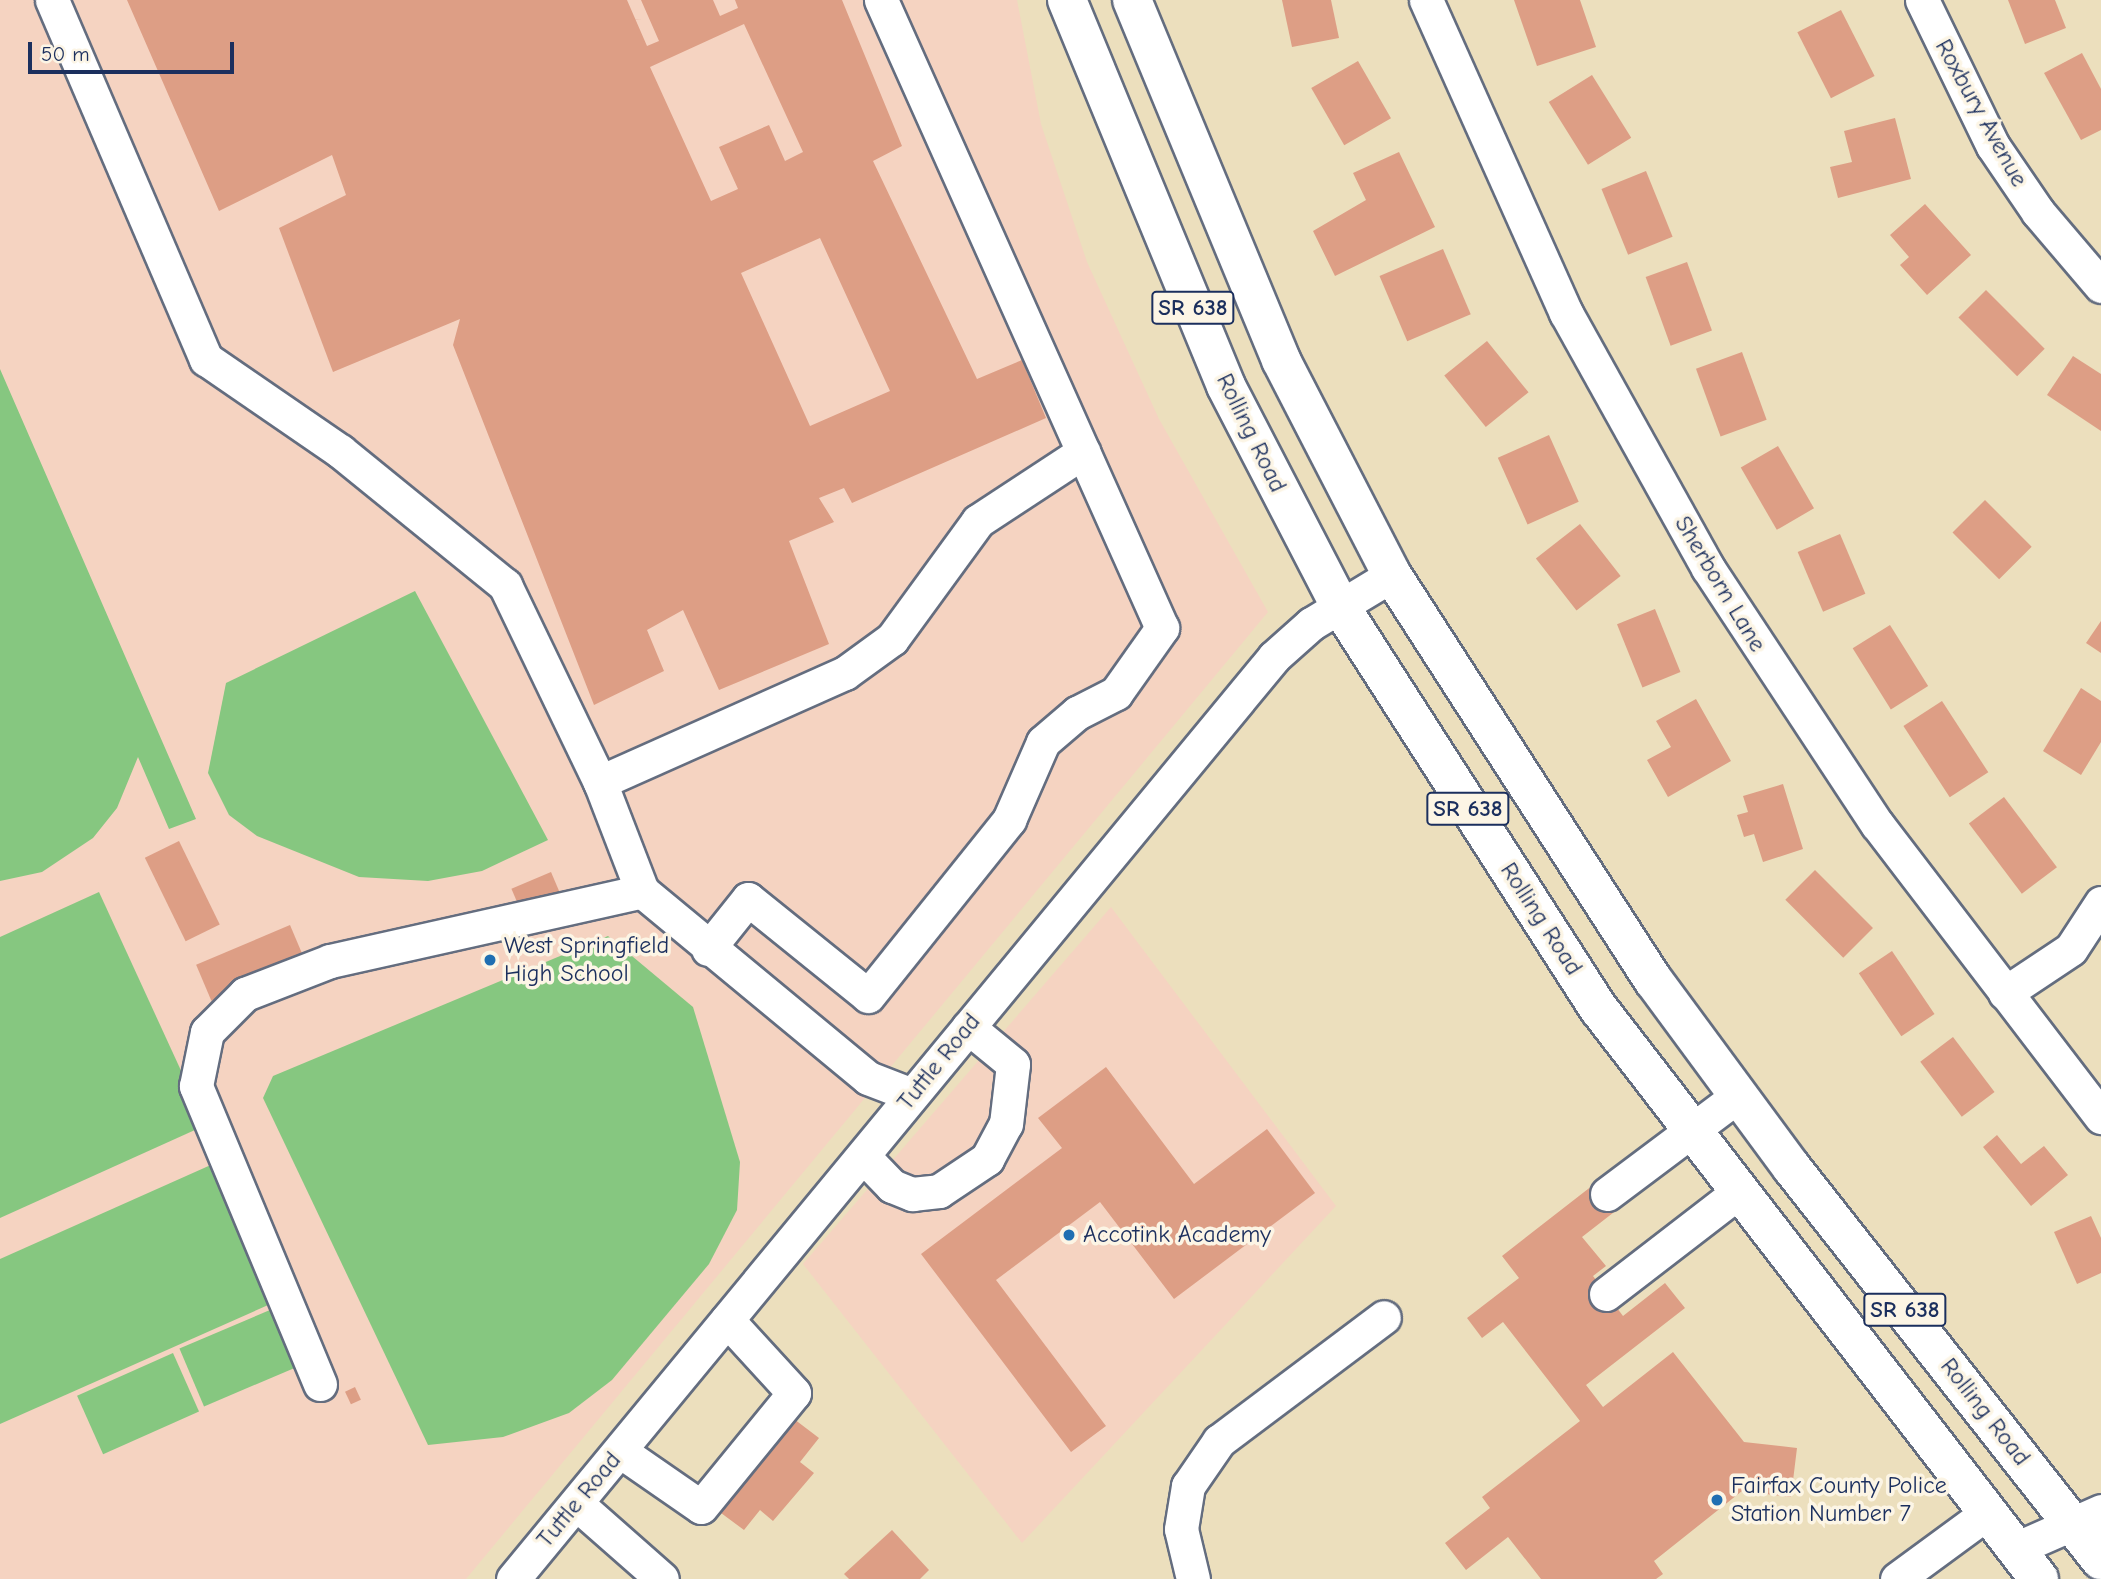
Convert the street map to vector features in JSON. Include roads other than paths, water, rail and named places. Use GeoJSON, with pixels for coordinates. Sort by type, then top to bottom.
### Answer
{"type":"FeatureCollection","features":[{"type":"Feature","properties":{"kind":"main road","name":"Rolling Road"},"geometry":{"type":"LineString","coordinates":[[1068,0],[1226,386],[1340,606],[1600,1009],[1736,1194],[2039,1579]]}},
{"type":"Feature","properties":{"kind":"main road","name":"Rolling Road"},"geometry":{"type":"LineString","coordinates":[[1132,0],[1281,360],[1392,575],[1639,958],[1739,1095],[2087,1518],[2101,1560]]}},
{"type":"Feature","properties":{"kind":"street"},"geometry":{"type":"LineString","coordinates":[[52,0],[206,359],[340,451],[505,585],[600,782],[642,891],[708,949],[868,1078],[912,1095]]}},
{"type":"Feature","properties":{"kind":"street"},"geometry":{"type":"LineString","coordinates":[[708,949],[748,899],[867,996],[1009,820],[1043,741],[1077,713],[1116,693],[1162,628],[881,0]]}},
{"type":"Feature","properties":{"kind":"street","name":"Sherborn Lane"},"geometry":{"type":"LineString","coordinates":[[1426,0],[1566,313],[1708,568],[1877,824],[2101,1117]]}},
{"type":"Feature","properties":{"kind":"street","name":"Roxbury Avenue"},"geometry":{"type":"LineString","coordinates":[[1922,0],[1993,146],[2038,212],[2101,286]]}},
{"type":"Feature","properties":{"kind":"street"},"geometry":{"type":"LineString","coordinates":[[600,782],[845,673],[892,639],[978,521],[1077,440]]}},
{"type":"Feature","properties":{"kind":"street","name":"Tuttle Road"},"geometry":{"type":"LineString","coordinates":[[513,1579],[1274,657],[1340,606],[1392,575]]}},
{"type":"Feature","properties":{"kind":"street"},"geometry":{"type":"LineString","coordinates":[[320,1384],[196,1086],[207,1032],[245,995],[330,961],[642,891]]}},
{"type":"Feature","properties":{"kind":"street"},"geometry":{"type":"LineString","coordinates":[[2005,993],[2071,949],[2101,904]]}},
{"type":"Feature","properties":{"kind":"street"},"geometry":{"type":"LineString","coordinates":[[863,1156],[892,1186],[912,1194],[939,1191],[987,1159],[1006,1124],[1013,1064],[968,1027]]}},
{"type":"Feature","properties":{"kind":"street"},"geometry":{"type":"LineString","coordinates":[[1607,1194],[1739,1095]]}},
{"type":"Feature","properties":{"kind":"street"},"geometry":{"type":"LineString","coordinates":[[1606,1294],[1736,1194]]}},
{"type":"Feature","properties":{"kind":"street"},"geometry":{"type":"LineString","coordinates":[[1193,1579],[1181,1529],[1188,1486],[1219,1441],[1384,1317]]}},
{"type":"Feature","properties":{"kind":"street"},"geometry":{"type":"LineString","coordinates":[[620,1451],[701,1507],[778,1414],[794,1393],[727,1320]]}},
{"type":"Feature","properties":{"kind":"street"},"geometry":{"type":"LineString","coordinates":[[577,1504],[662,1579]]}},
{"type":"Feature","properties":{"kind":"street"},"geometry":{"type":"LineString","coordinates":[[1898,1579],[1987,1513]]}},
{"type":"Feature","properties":{"kind":"street"},"geometry":{"type":"LineString","coordinates":[[2015,1549],[2087,1518]]}},
{"type":"Feature","properties":{"kind":"place","name":"West Springfield High School"},"geometry":{"type":"Point","coordinates":[490,960]}},
{"type":"Feature","properties":{"kind":"place","name":"Accotink Academy"},"geometry":{"type":"Point","coordinates":[1069,1235]}},
{"type":"Feature","properties":{"kind":"place","name":"Fairfax County Police Station Number 7"},"geometry":{"type":"Point","coordinates":[1717,1500]}}]}
